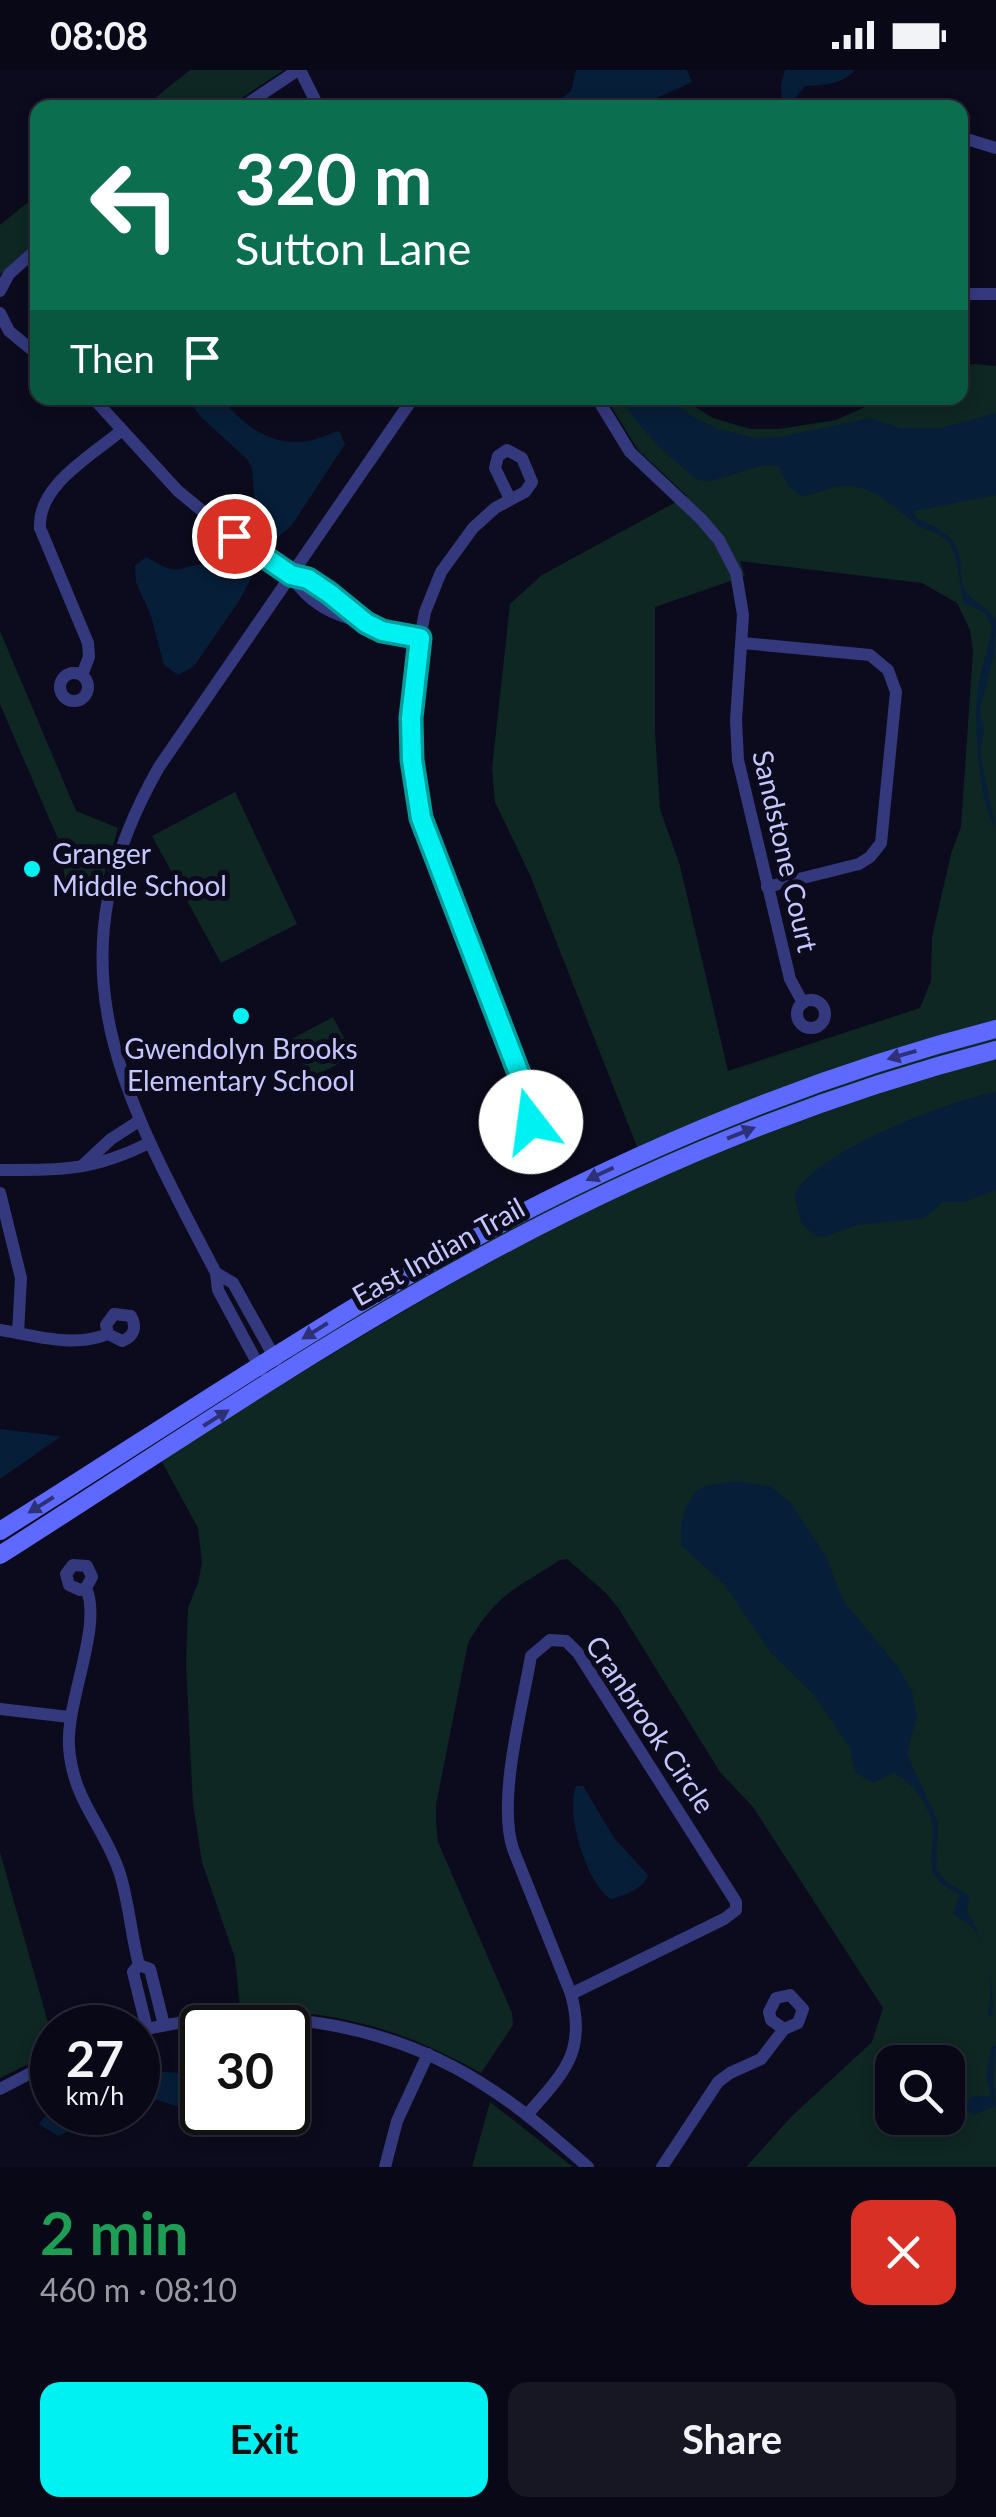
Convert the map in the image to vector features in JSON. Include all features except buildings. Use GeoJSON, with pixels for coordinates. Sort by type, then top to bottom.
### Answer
{"type":"FeatureCollection","features":[{"type":"Feature","properties":{"kind":"main road","name":"East Indian Trail"},"geometry":{"type":"LineString","coordinates":[[0,1531],[266,1362],[451,1251],[567,1190],[673,1140],[861,1068],[996,1029]]}},
{"type":"Feature","properties":{"kind":"main road","name":"East Indian Trail"},"geometry":{"type":"LineString","coordinates":[[0,1555],[460,1268],[649,1173],[814,1105],[996,1050]]}},
{"type":"Feature","properties":{"kind":"street"},"geometry":{"type":"LineString","coordinates":[[253,100],[299,70],[315,100]]}},
{"type":"Feature","properties":{"kind":"street"},"geometry":{"type":"LineString","coordinates":[[968,139],[996,148]]}},
{"type":"Feature","properties":{"kind":"street"},"geometry":{"type":"LineString","coordinates":[[0,291],[8,274],[30,255]]}},
{"type":"Feature","properties":{"kind":"street"},"geometry":{"type":"LineString","coordinates":[[968,294],[994,294],[996,279]]}},
{"type":"Feature","properties":{"kind":"street"},"geometry":{"type":"LineString","coordinates":[[0,313],[8,331],[30,349]]}},
{"type":"Feature","properties":{"kind":"street"},"geometry":{"type":"LineString","coordinates":[[99,405],[178,491],[252,548],[291,575],[308,579],[349,606],[366,623],[382,631],[420,638]]}},
{"type":"Feature","properties":{"kind":"street"},"geometry":{"type":"LineString","coordinates":[[277,1379],[233,1284],[216,1273],[138,1122],[116,1060],[104,983],[104,922],[114,871],[137,809],[159,767],[408,405]]}},
{"type":"Feature","properties":{"kind":"street","name":"Sandstone Court"},"geometry":{"type":"LineString","coordinates":[[601,405],[630,452],[701,519],[726,550],[736,573],[742,602],[736,720],[738,760],[790,980],[803,1003]]}},
{"type":"Feature","properties":{"kind":"street"},"geometry":{"type":"LineString","coordinates":[[82,674],[88,643],[40,528],[41,509],[56,486],[122,430]]}},
{"type":"Feature","properties":{"kind":"street"},"geometry":{"type":"LineString","coordinates":[[510,499],[473,528],[446,562],[434,586],[420,638],[411,718],[412,760],[421,818],[530,1102],[530,1130]]}},
{"type":"Feature","properties":{"kind":"street"},"geometry":{"type":"LineString","coordinates":[[742,643],[870,655],[888,670],[896,692],[882,842],[870,858],[859,864],[768,887]]}},
{"type":"Feature","properties":{"kind":"street"},"geometry":{"type":"LineString","coordinates":[[80,1168],[111,1138],[138,1122]]}},
{"type":"Feature","properties":{"kind":"street"},"geometry":{"type":"LineString","coordinates":[[0,1170],[80,1168],[108,1162],[149,1143]]}},
{"type":"Feature","properties":{"kind":"street"},"geometry":{"type":"LineString","coordinates":[[0,1194],[22,1278],[18,1334]]}},
{"type":"Feature","properties":{"kind":"street"},"geometry":{"type":"LineString","coordinates":[[0,1330],[82,1342],[108,1334]]}},
{"type":"Feature","properties":{"kind":"street"},"geometry":{"type":"LineString","coordinates":[[86,1588],[90,1603],[87,1640],[69,1717],[69,1748],[85,1808],[120,1874],[139,1965]]}},
{"type":"Feature","properties":{"kind":"street","name":"Cranbrook Circle"},"geometry":{"type":"LineString","coordinates":[[527,2115],[561,2076],[576,2047],[576,2015],[570,1994],[513,1849],[507,1814],[531,1656],[542,1644],[559,1640],[566,1641],[578,1653],[736,1902],[736,1910],[724,1919],[570,1994]]}},
{"type":"Feature","properties":{"kind":"street"},"geometry":{"type":"LineString","coordinates":[[0,1709],[69,1717]]}},
{"type":"Feature","properties":{"kind":"street"},"geometry":{"type":"LineString","coordinates":[[139,1965],[150,1969],[164,2024]]}},
{"type":"Feature","properties":{"kind":"street"},"geometry":{"type":"LineString","coordinates":[[138,2005],[133,1972],[139,1965]]}},
{"type":"Feature","properties":{"kind":"street"},"geometry":{"type":"LineString","coordinates":[[160,2025],[239,2016],[308,2021],[376,2036],[428,2054],[492,2090],[588,2167]]}},
{"type":"Feature","properties":{"kind":"street"},"geometry":{"type":"LineString","coordinates":[[662,2167],[718,2082],[760,2058],[784,2029]]}},
{"type":"Feature","properties":{"kind":"street"},"geometry":{"type":"LineString","coordinates":[[384,2167],[397,2121],[428,2054]]}},
{"type":"Feature","properties":{"kind":"street"},"geometry":{"type":"LineString","coordinates":[[0,2089],[30,2073]]}},
{"type":"Feature","properties":{"kind":"green space"},"geometry":{"type":"Polygon","coordinates":[[[190,70],[284,70],[239,100],[153,100],[190,70]]]}},
{"type":"Feature","properties":{"kind":"green space"},"geometry":{"type":"Polygon","coordinates":[[[30,201],[30,247],[0,275],[0,225],[30,201]]]}},
{"type":"Feature","properties":{"kind":"green space"},"geometry":{"type":"Polygon","coordinates":[[[968,365],[996,366],[996,1023],[638,1149],[530,875],[495,802],[492,769],[510,604],[542,575],[687,496],[638,450],[610,405],[692,405],[713,418],[750,429],[779,429],[836,420],[869,405],[968,405],[968,365]],[[740,561],[745,576],[655,607],[655,732],[660,809],[680,866],[728,1071],[920,1008],[931,981],[932,937],[961,827],[973,651],[970,630],[957,603],[922,583],[740,561]]]}},
{"type":"Feature","properties":{"kind":"green space"},"geometry":{"type":"Polygon","coordinates":[[[0,631],[76,811],[118,828],[99,892],[65,879],[59,841],[0,704],[0,631]]]}},
{"type":"Feature","properties":{"kind":"green space"},"geometry":{"type":"Polygon","coordinates":[[[235,792],[297,924],[221,963],[152,836],[235,792]]]}},
{"type":"Feature","properties":{"kind":"green space"},"geometry":{"type":"Polygon","coordinates":[[[333,1017],[353,1056],[311,1078],[290,1040],[333,1017]]]}},
{"type":"Feature","properties":{"kind":"green space"},"geometry":{"type":"Polygon","coordinates":[[[996,1036],[996,1043],[808,1101],[292,1358],[291,1354],[469,1248],[689,1140],[826,1087],[996,1036]]]}},
{"type":"Feature","properties":{"kind":"green space"},"geometry":{"type":"Polygon","coordinates":[[[996,1056],[996,2167],[746,2167],[792,2116],[872,2042],[883,2008],[753,1807],[720,1772],[619,1609],[567,1559],[508,1594],[488,1613],[468,1643],[436,1805],[438,1842],[512,2013],[513,2025],[481,2073],[393,2033],[310,2014],[310,2005],[240,2005],[235,1958],[202,1862],[193,1804],[186,1664],[188,1608],[202,1563],[198,1528],[161,1460],[391,1319],[548,1231],[710,1153],[869,1093],[996,1056]]]}},
{"type":"Feature","properties":{"kind":"green space"},"geometry":{"type":"Polygon","coordinates":[[[0,1852],[43,2005],[30,2005],[30,2063],[0,2078],[0,1852]]]}},
{"type":"Feature","properties":{"kind":"green space"},"geometry":{"type":"Polygon","coordinates":[[[490,2102],[573,2167],[472,2167],[490,2102]]]}},
{"type":"Feature","properties":{"kind":"water"},"geometry":{"type":"Polygon","coordinates":[[[576,70],[687,70],[692,82],[652,100],[560,100],[571,91],[576,70]]]}},
{"type":"Feature","properties":{"kind":"water"},"geometry":{"type":"Polygon","coordinates":[[[785,70],[855,70],[838,81],[805,86],[795,100],[782,100],[785,70]]]}},
{"type":"Feature","properties":{"kind":"water"},"geometry":{"type":"Polygon","coordinates":[[[192,405],[229,405],[249,425],[270,437],[308,441],[339,431],[345,444],[292,525],[269,545],[239,601],[194,666],[178,675],[164,665],[151,616],[136,582],[135,566],[146,557],[172,569],[206,564],[237,570],[253,559],[268,527],[255,507],[252,468],[247,459],[192,405]]]}},
{"type":"Feature","properties":{"kind":"water"},"geometry":{"type":"Polygon","coordinates":[[[676,405],[719,429],[755,438],[779,437],[872,418],[900,428],[940,428],[996,413],[996,495],[914,511],[916,518],[951,539],[958,552],[964,588],[996,619],[994,655],[980,710],[984,730],[980,753],[996,828],[985,803],[976,725],[978,687],[992,626],[985,613],[963,602],[956,560],[948,542],[883,499],[857,487],[841,486],[801,496],[788,486],[779,467],[771,465],[701,481],[656,443],[628,407],[676,405]]]}},
{"type":"Feature","properties":{"kind":"water"},"geometry":{"type":"Polygon","coordinates":[[[996,1092],[996,1190],[964,1202],[943,1202],[925,1218],[857,1225],[824,1237],[816,1236],[802,1224],[794,1196],[806,1179],[827,1162],[884,1130],[947,1105],[996,1092]]]}},
{"type":"Feature","properties":{"kind":"water"},"geometry":{"type":"Polygon","coordinates":[[[0,1429],[57,1436],[60,1437],[0,1479],[0,1429]]]}},
{"type":"Feature","properties":{"kind":"water"},"geometry":{"type":"Polygon","coordinates":[[[736,1481],[770,1486],[790,1502],[826,1556],[843,1600],[898,1667],[912,1691],[917,1716],[907,1754],[938,1822],[936,1869],[969,1896],[967,1912],[979,1936],[953,1913],[960,1895],[933,1873],[933,1828],[919,1796],[893,1773],[873,1783],[856,1773],[849,1746],[812,1693],[772,1654],[724,1584],[682,1546],[687,1504],[703,1487],[736,1481]]]}},
{"type":"Feature","properties":{"kind":"water"},"geometry":{"type":"Polygon","coordinates":[[[576,1786],[583,1786],[614,1838],[648,1875],[633,1891],[611,1899],[594,1879],[576,1829],[576,1786]]]}},
{"type":"Feature","properties":{"kind":"water"},"geometry":{"type":"Polygon","coordinates":[[[987,1962],[990,1977],[993,2004],[992,2016],[987,2017],[990,1983],[987,1962]]]}},
{"type":"Feature","properties":{"kind":"water"},"geometry":{"type":"Polygon","coordinates":[[[996,2044],[996,2106],[974,2115],[965,2103],[974,2096],[991,2096],[986,2077],[991,2048],[996,2044]]]}},
{"type":"Feature","properties":{"kind":"water"},"geometry":{"type":"Polygon","coordinates":[[[160,2071],[180,2073],[180,2107],[160,2101],[160,2071]]]}},
{"type":"Feature","properties":{"kind":"place","name":"Granger Middle School"},"geometry":{"type":"Point","coordinates":[32,869]}},
{"type":"Feature","properties":{"kind":"place","name":"Gwendolyn Brooks Elementary School"},"geometry":{"type":"Point","coordinates":[241,1016]}},
{"type":"Feature","properties":{"kind":"route"},"geometry":{"type":"LineString","coordinates":[[234,536],[291,575],[308,579],[349,606],[366,623],[382,631],[420,638],[411,718],[412,760],[421,818],[530,1102],[531,1122]]}}]}
